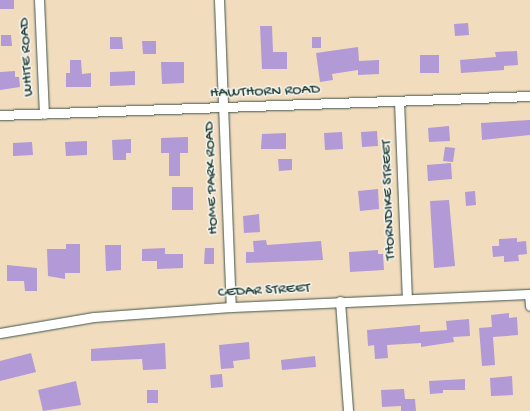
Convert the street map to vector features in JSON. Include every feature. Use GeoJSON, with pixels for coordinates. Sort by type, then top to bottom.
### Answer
{"type":"FeatureCollection","features":[{"type":"Feature","properties":{"kind":"street","name":"WHITE ROAD"},"geometry":{"type":"LineString","coordinates":[[39,0],[44,114]]}},
{"type":"Feature","properties":{"kind":"street","name":"HOME PARK ROAD"},"geometry":{"type":"LineString","coordinates":[[219,0],[231,307]]}},
{"type":"Feature","properties":{"kind":"street","name":"HAWTHORN ROAD"},"geometry":{"type":"LineString","coordinates":[[0,116],[530,96]]}},
{"type":"Feature","properties":{"kind":"street","name":"THORNDIKE STREET"},"geometry":{"type":"LineString","coordinates":[[399,101],[408,298]]}},
{"type":"Feature","properties":{"kind":"street","name":"CEDAR STREET"},"geometry":{"type":"LineString","coordinates":[[0,333],[94,317],[231,307],[408,298],[530,294]]}},
{"type":"Feature","properties":{"kind":"street"},"geometry":{"type":"LineString","coordinates":[[530,294],[530,306]]}},
{"type":"Feature","properties":{"kind":"street"},"geometry":{"type":"LineString","coordinates":[[340,302],[348,411]]}},
{"type":"Feature","properties":{"kind":"building"},"geometry":{"type":"Polygon","coordinates":[[[0,0],[14,0],[14,9],[0,9],[0,0]]]}},
{"type":"Feature","properties":{"kind":"building"},"geometry":{"type":"Polygon","coordinates":[[[468,23],[469,35],[455,36],[454,24],[468,23]]]}},
{"type":"Feature","properties":{"kind":"building"},"geometry":{"type":"Polygon","coordinates":[[[260,26],[272,26],[273,52],[287,52],[287,69],[262,69],[260,26]]]}},
{"type":"Feature","properties":{"kind":"building"},"geometry":{"type":"Polygon","coordinates":[[[1,35],[11,35],[12,46],[1,46],[1,35]]]}},
{"type":"Feature","properties":{"kind":"building"},"geometry":{"type":"Polygon","coordinates":[[[110,37],[122,37],[123,49],[110,49],[110,37]]]}},
{"type":"Feature","properties":{"kind":"building"},"geometry":{"type":"Polygon","coordinates":[[[312,37],[321,37],[321,48],[312,48],[312,37]]]}},
{"type":"Feature","properties":{"kind":"building"},"geometry":{"type":"Polygon","coordinates":[[[142,41],[156,41],[156,54],[143,54],[142,41]]]}},
{"type":"Feature","properties":{"kind":"building"},"geometry":{"type":"Polygon","coordinates":[[[358,47],[359,61],[379,60],[379,74],[358,75],[358,70],[332,74],[333,80],[320,82],[316,53],[358,47]]]}},
{"type":"Feature","properties":{"kind":"building"},"geometry":{"type":"Polygon","coordinates":[[[517,51],[518,65],[504,66],[504,70],[461,73],[460,60],[496,57],[495,52],[517,51]]]}},
{"type":"Feature","properties":{"kind":"building"},"geometry":{"type":"Polygon","coordinates":[[[420,55],[439,55],[439,73],[420,73],[420,55]]]}},
{"type":"Feature","properties":{"kind":"building"},"geometry":{"type":"Polygon","coordinates":[[[70,60],[81,60],[82,74],[91,73],[91,87],[66,87],[66,73],[70,73],[70,60]]]}},
{"type":"Feature","properties":{"kind":"building"},"geometry":{"type":"Polygon","coordinates":[[[161,62],[184,62],[184,83],[162,84],[161,62]]]}},
{"type":"Feature","properties":{"kind":"building"},"geometry":{"type":"Polygon","coordinates":[[[15,71],[15,77],[19,77],[20,87],[0,90],[0,72],[15,71]]]}},
{"type":"Feature","properties":{"kind":"building"},"geometry":{"type":"Polygon","coordinates":[[[135,71],[135,85],[110,86],[110,72],[135,71]]]}},
{"type":"Feature","properties":{"kind":"building"},"geometry":{"type":"Polygon","coordinates":[[[530,120],[530,135],[482,140],[481,123],[530,120]]]}},
{"type":"Feature","properties":{"kind":"building"},"geometry":{"type":"Polygon","coordinates":[[[449,126],[450,141],[429,142],[428,128],[449,126]]]}},
{"type":"Feature","properties":{"kind":"building"},"geometry":{"type":"Polygon","coordinates":[[[377,131],[378,146],[362,147],[361,132],[377,131]]]}},
{"type":"Feature","properties":{"kind":"building"},"geometry":{"type":"Polygon","coordinates":[[[342,132],[343,149],[325,150],[324,133],[342,132]]]}},
{"type":"Feature","properties":{"kind":"building"},"geometry":{"type":"Polygon","coordinates":[[[286,133],[286,149],[261,149],[262,134],[286,133]]]}},
{"type":"Feature","properties":{"kind":"building"},"geometry":{"type":"Polygon","coordinates":[[[188,137],[188,153],[180,153],[180,176],[169,176],[169,153],[161,153],[161,138],[188,137]]]}},
{"type":"Feature","properties":{"kind":"building"},"geometry":{"type":"Polygon","coordinates":[[[131,139],[131,153],[126,153],[126,160],[113,160],[112,140],[131,139]]]}},
{"type":"Feature","properties":{"kind":"building"},"geometry":{"type":"Polygon","coordinates":[[[87,141],[87,155],[66,156],[65,142],[87,141]]]}},
{"type":"Feature","properties":{"kind":"building"},"geometry":{"type":"Polygon","coordinates":[[[32,142],[33,155],[13,156],[13,143],[32,142]]]}},
{"type":"Feature","properties":{"kind":"building"},"geometry":{"type":"Polygon","coordinates":[[[445,147],[455,148],[453,162],[443,161],[445,147]]]}},
{"type":"Feature","properties":{"kind":"building"},"geometry":{"type":"Polygon","coordinates":[[[278,159],[292,159],[292,170],[279,171],[278,159]]]}},
{"type":"Feature","properties":{"kind":"building"},"geometry":{"type":"Polygon","coordinates":[[[451,163],[452,179],[428,181],[427,165],[451,163]]]}},
{"type":"Feature","properties":{"kind":"building"},"geometry":{"type":"Polygon","coordinates":[[[172,187],[193,187],[193,210],[172,210],[172,187]]]}},
{"type":"Feature","properties":{"kind":"building"},"geometry":{"type":"Polygon","coordinates":[[[378,189],[379,209],[360,211],[358,191],[378,189]]]}},
{"type":"Feature","properties":{"kind":"building"},"geometry":{"type":"Polygon","coordinates":[[[475,191],[476,205],[466,206],[465,192],[475,191]]]}},
{"type":"Feature","properties":{"kind":"building"},"geometry":{"type":"Polygon","coordinates":[[[449,200],[455,266],[434,268],[430,201],[449,200]]]}},
{"type":"Feature","properties":{"kind":"building"},"geometry":{"type":"Polygon","coordinates":[[[259,214],[260,232],[244,233],[243,216],[259,214]]]}},
{"type":"Feature","properties":{"kind":"building"},"geometry":{"type":"Polygon","coordinates":[[[517,238],[517,242],[526,241],[527,254],[518,255],[519,261],[504,262],[504,256],[493,257],[492,246],[499,246],[499,239],[517,238]]]}},
{"type":"Feature","properties":{"kind":"building"},"geometry":{"type":"Polygon","coordinates":[[[266,240],[267,245],[321,241],[323,260],[246,263],[246,252],[254,252],[253,241],[266,240]]]}},
{"type":"Feature","properties":{"kind":"building"},"geometry":{"type":"Polygon","coordinates":[[[66,244],[80,244],[80,273],[65,273],[65,279],[48,276],[47,249],[66,249],[66,244]]]}},
{"type":"Feature","properties":{"kind":"building"},"geometry":{"type":"Polygon","coordinates":[[[105,245],[121,245],[121,270],[106,271],[105,245]]]}},
{"type":"Feature","properties":{"kind":"building"},"geometry":{"type":"Polygon","coordinates":[[[165,248],[165,254],[183,254],[183,268],[157,269],[157,261],[142,261],[142,249],[165,248]]]}},
{"type":"Feature","properties":{"kind":"building"},"geometry":{"type":"Polygon","coordinates":[[[205,248],[214,248],[214,264],[204,264],[205,248]]]}},
{"type":"Feature","properties":{"kind":"building"},"geometry":{"type":"Polygon","coordinates":[[[378,250],[378,254],[383,254],[384,270],[350,272],[349,252],[378,250]]]}},
{"type":"Feature","properties":{"kind":"building"},"geometry":{"type":"Polygon","coordinates":[[[7,265],[37,268],[37,291],[25,291],[24,281],[7,281],[7,265]]]}},
{"type":"Feature","properties":{"kind":"building"},"geometry":{"type":"Polygon","coordinates":[[[509,313],[509,318],[517,317],[518,335],[493,337],[495,365],[482,366],[479,328],[492,327],[491,315],[509,313]]]}},
{"type":"Feature","properties":{"kind":"building"},"geometry":{"type":"Polygon","coordinates":[[[469,319],[470,336],[453,337],[454,342],[421,347],[421,343],[387,345],[388,358],[375,359],[374,345],[368,346],[367,330],[420,325],[420,332],[447,330],[446,321],[469,319]]]}},
{"type":"Feature","properties":{"kind":"building"},"geometry":{"type":"Polygon","coordinates":[[[249,342],[250,359],[233,361],[234,368],[221,369],[219,345],[249,342]]]}},
{"type":"Feature","properties":{"kind":"building"},"geometry":{"type":"Polygon","coordinates":[[[165,343],[166,369],[143,370],[142,359],[91,361],[91,349],[165,343]]]}},
{"type":"Feature","properties":{"kind":"building"},"geometry":{"type":"Polygon","coordinates":[[[31,353],[36,372],[0,381],[0,361],[31,353]]]}},
{"type":"Feature","properties":{"kind":"building"},"geometry":{"type":"Polygon","coordinates":[[[315,356],[316,367],[282,370],[281,360],[315,356]]]}},
{"type":"Feature","properties":{"kind":"building"},"geometry":{"type":"Polygon","coordinates":[[[222,374],[223,387],[211,388],[210,375],[222,374]]]}},
{"type":"Feature","properties":{"kind":"building"},"geometry":{"type":"Polygon","coordinates":[[[512,376],[513,395],[491,396],[490,378],[512,376]]]}},
{"type":"Feature","properties":{"kind":"building"},"geometry":{"type":"Polygon","coordinates":[[[465,379],[465,390],[443,390],[443,393],[430,394],[429,381],[465,379]]]}},
{"type":"Feature","properties":{"kind":"building"},"geometry":{"type":"Polygon","coordinates":[[[76,381],[81,405],[43,411],[38,390],[76,381]]]}},
{"type":"Feature","properties":{"kind":"building"},"geometry":{"type":"Polygon","coordinates":[[[404,389],[405,399],[415,399],[416,411],[401,411],[401,406],[382,407],[381,390],[404,389]]]}},
{"type":"Feature","properties":{"kind":"building"},"geometry":{"type":"Polygon","coordinates":[[[147,390],[158,390],[158,403],[147,403],[147,390]]]}}]}
